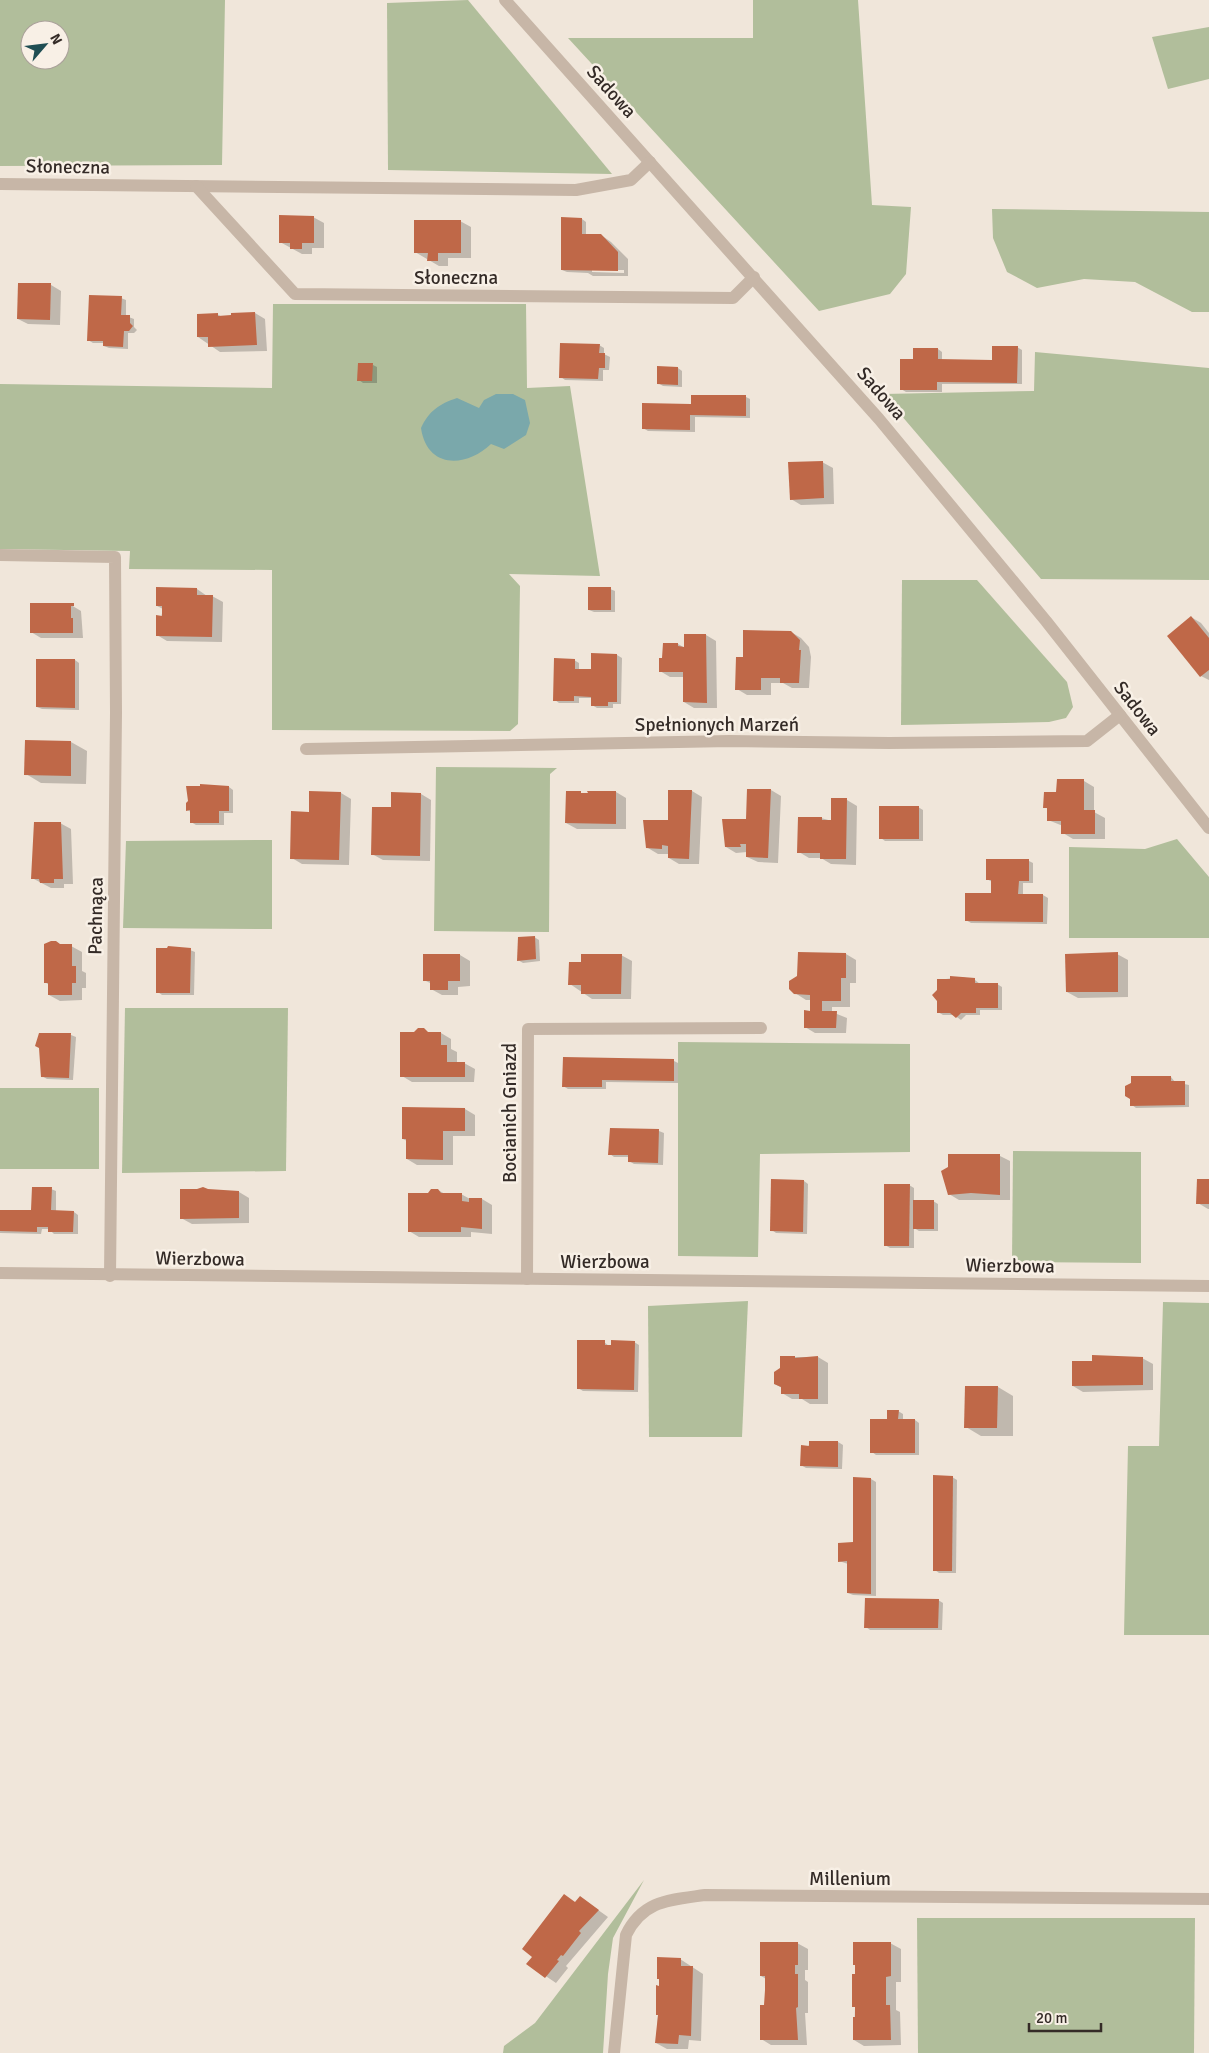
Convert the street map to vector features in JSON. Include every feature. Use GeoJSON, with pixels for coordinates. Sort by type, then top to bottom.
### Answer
{"type":"FeatureCollection","features":[{"type":"Feature","properties":{"kind":"street","name":"Sadowa"},"geometry":{"type":"LineString","coordinates":[[505,0],[867,405],[961,516],[1209,828]]}},
{"type":"Feature","properties":{"kind":"street","name":"Słoneczna"},"geometry":{"type":"LineString","coordinates":[[0,184],[576,190],[631,180],[650,162]]}},
{"type":"Feature","properties":{"kind":"street","name":"Słoneczna"},"geometry":{"type":"LineString","coordinates":[[196,186],[295,294],[733,298],[754,277]]}},
{"type":"Feature","properties":{"kind":"street","name":"Pachnąca"},"geometry":{"type":"LineString","coordinates":[[0,556],[115,557],[116,733],[110,1276]]}},
{"type":"Feature","properties":{"kind":"street","name":"Spełnionych Marzeń"},"geometry":{"type":"LineString","coordinates":[[306,749],[730,741],[889,743],[1087,740],[1120,715]]}},
{"type":"Feature","properties":{"kind":"street","name":"Bocianich Gniazd"},"geometry":{"type":"LineString","coordinates":[[528,1279],[528,1029],[761,1028]]}},
{"type":"Feature","properties":{"kind":"street","name":"Wierzbowa"},"geometry":{"type":"LineString","coordinates":[[0,1274],[1209,1286]]}},
{"type":"Feature","properties":{"kind":"street","name":"Millenium"},"geometry":{"type":"LineString","coordinates":[[614,2053],[626,1935],[633,1920],[643,1910],[667,1900],[704,1895],[1209,1900]]}},
{"type":"Feature","properties":{"kind":"green space"},"geometry":{"type":"Polygon","coordinates":[[[0,0],[225,0],[222,165],[0,166],[0,0]]]}},
{"type":"Feature","properties":{"kind":"green space"},"geometry":{"type":"Polygon","coordinates":[[[468,0],[612,174],[388,170],[387,3],[468,0]]]}},
{"type":"Feature","properties":{"kind":"green space"},"geometry":{"type":"Polygon","coordinates":[[[753,0],[858,0],[872,205],[911,207],[906,274],[890,294],[819,311],[568,38],[753,38],[753,0]]]}},
{"type":"Feature","properties":{"kind":"green space"},"geometry":{"type":"Polygon","coordinates":[[[1209,27],[1209,79],[1168,89],[1152,37],[1209,27]]]}},
{"type":"Feature","properties":{"kind":"green space"},"geometry":{"type":"Polygon","coordinates":[[[992,209],[1209,212],[1209,312],[1192,312],[1135,282],[1084,279],[1037,288],[1007,272],[993,238],[992,209]]]}},
{"type":"Feature","properties":{"kind":"green space"},"geometry":{"type":"Polygon","coordinates":[[[273,304],[526,304],[527,388],[570,386],[600,576],[509,574],[520,586],[518,724],[510,731],[272,730],[272,570],[129,569],[130,551],[0,549],[0,384],[272,388],[273,304]]]}},
{"type":"Feature","properties":{"kind":"green space"},"geometry":{"type":"Polygon","coordinates":[[[1035,352],[1209,368],[1209,580],[1041,579],[883,394],[1034,391],[1035,352]]]}},
{"type":"Feature","properties":{"kind":"green space"},"geometry":{"type":"Polygon","coordinates":[[[902,580],[977,580],[1067,682],[1073,707],[1066,718],[1049,722],[901,725],[902,580]]]}},
{"type":"Feature","properties":{"kind":"green space"},"geometry":{"type":"Polygon","coordinates":[[[436,767],[557,768],[550,774],[549,932],[434,931],[436,767]]]}},
{"type":"Feature","properties":{"kind":"green space"},"geometry":{"type":"Polygon","coordinates":[[[1177,839],[1209,877],[1209,938],[1069,938],[1069,847],[1145,849],[1177,839]]]}},
{"type":"Feature","properties":{"kind":"green space"},"geometry":{"type":"Polygon","coordinates":[[[272,840],[272,929],[123,928],[126,841],[272,840]]]}},
{"type":"Feature","properties":{"kind":"green space"},"geometry":{"type":"Polygon","coordinates":[[[125,1008],[288,1008],[286,1171],[122,1173],[125,1008]]]}},
{"type":"Feature","properties":{"kind":"green space"},"geometry":{"type":"Polygon","coordinates":[[[678,1042],[910,1044],[910,1152],[760,1154],[758,1257],[678,1256],[678,1042]]]}},
{"type":"Feature","properties":{"kind":"green space"},"geometry":{"type":"Polygon","coordinates":[[[0,1088],[99,1088],[99,1169],[0,1169],[0,1088]]]}},
{"type":"Feature","properties":{"kind":"green space"},"geometry":{"type":"Polygon","coordinates":[[[1013,1151],[1141,1152],[1141,1263],[1012,1262],[1013,1151]]]}},
{"type":"Feature","properties":{"kind":"green space"},"geometry":{"type":"Polygon","coordinates":[[[748,1301],[742,1437],[649,1437],[648,1306],[748,1301]]]}},
{"type":"Feature","properties":{"kind":"green space"},"geometry":{"type":"Polygon","coordinates":[[[1163,1302],[1209,1303],[1209,1635],[1124,1635],[1128,1446],[1159,1446],[1163,1302]]]}},
{"type":"Feature","properties":{"kind":"green space"},"geometry":{"type":"Polygon","coordinates":[[[644,1880],[613,1938],[608,1974],[603,2053],[503,2053],[504,2046],[535,2023],[644,1880]]]}},
{"type":"Feature","properties":{"kind":"green space"},"geometry":{"type":"Polygon","coordinates":[[[917,1918],[1195,1918],[1194,2053],[918,2053],[917,1918]]]}},
{"type":"Feature","properties":{"kind":"water"},"geometry":{"type":"Polygon","coordinates":[[[496,394],[513,394],[525,400],[530,423],[526,435],[504,449],[491,444],[481,452],[459,460],[439,457],[431,451],[425,441],[421,428],[427,417],[435,409],[457,398],[479,408],[484,400],[496,394]]]}},
{"type":"Feature","properties":{"kind":"building"},"geometry":{"type":"Polygon","coordinates":[[[279,215],[314,216],[314,243],[302,243],[302,249],[290,249],[290,243],[279,243],[279,215]]]}},
{"type":"Feature","properties":{"kind":"building"},"geometry":{"type":"Polygon","coordinates":[[[561,217],[582,218],[582,234],[601,234],[618,252],[618,271],[561,270],[561,217]]]}},
{"type":"Feature","properties":{"kind":"building"},"geometry":{"type":"Polygon","coordinates":[[[414,220],[461,220],[461,253],[438,253],[438,261],[427,261],[428,253],[414,253],[414,220]]]}},
{"type":"Feature","properties":{"kind":"building"},"geometry":{"type":"Polygon","coordinates":[[[18,283],[51,283],[50,320],[17,319],[18,283]]]}},
{"type":"Feature","properties":{"kind":"building"},"geometry":{"type":"Polygon","coordinates":[[[89,295],[122,296],[121,315],[130,315],[130,323],[133,326],[129,331],[124,331],[123,347],[103,346],[103,341],[87,341],[89,295]]]}},
{"type":"Feature","properties":{"kind":"building"},"geometry":{"type":"Polygon","coordinates":[[[255,312],[257,345],[208,347],[208,337],[197,337],[197,314],[218,313],[218,316],[231,315],[231,313],[255,312]]]}},
{"type":"Feature","properties":{"kind":"building"},"geometry":{"type":"Polygon","coordinates":[[[560,343],[600,344],[599,353],[605,353],[605,368],[599,368],[598,379],[559,378],[560,343]]]}},
{"type":"Feature","properties":{"kind":"building"},"geometry":{"type":"Polygon","coordinates":[[[992,346],[1018,346],[1017,383],[937,382],[937,390],[900,390],[900,359],[913,359],[913,348],[938,348],[938,359],[992,360],[992,346]]]}},
{"type":"Feature","properties":{"kind":"building"},"geometry":{"type":"Polygon","coordinates":[[[358,363],[373,363],[372,381],[357,381],[358,363]]]}},
{"type":"Feature","properties":{"kind":"building"},"geometry":{"type":"Polygon","coordinates":[[[657,366],[678,367],[678,385],[657,384],[657,366]]]}},
{"type":"Feature","properties":{"kind":"building"},"geometry":{"type":"Polygon","coordinates":[[[691,395],[746,395],[746,416],[690,415],[690,430],[642,429],[642,403],[691,404],[691,395]]]}},
{"type":"Feature","properties":{"kind":"building"},"geometry":{"type":"Polygon","coordinates":[[[823,461],[824,498],[790,500],[788,462],[823,461]]]}},
{"type":"Feature","properties":{"kind":"building"},"geometry":{"type":"Polygon","coordinates":[[[156,587],[197,588],[197,595],[213,595],[212,637],[156,636],[156,615],[162,616],[162,606],[156,606],[156,587]]]}},
{"type":"Feature","properties":{"kind":"building"},"geometry":{"type":"Polygon","coordinates":[[[588,587],[611,587],[611,610],[588,610],[588,587]]]}},
{"type":"Feature","properties":{"kind":"building"},"geometry":{"type":"Polygon","coordinates":[[[30,603],[74,603],[74,606],[71,606],[73,633],[30,633],[30,603]]]}},
{"type":"Feature","properties":{"kind":"building"},"geometry":{"type":"Polygon","coordinates":[[[1191,616],[1209,638],[1209,670],[1200,677],[1167,636],[1191,616]]]}},
{"type":"Feature","properties":{"kind":"building"},"geometry":{"type":"Polygon","coordinates":[[[743,630],[791,631],[800,640],[799,683],[780,683],[780,678],[761,678],[761,690],[735,690],[736,657],[743,657],[743,630]]]}},
{"type":"Feature","properties":{"kind":"building"},"geometry":{"type":"Polygon","coordinates":[[[684,634],[706,634],[707,703],[683,702],[683,672],[659,672],[659,658],[662,658],[663,643],[678,643],[678,646],[684,647],[684,634]]]}},
{"type":"Feature","properties":{"kind":"building"},"geometry":{"type":"Polygon","coordinates":[[[591,653],[617,654],[617,702],[608,702],[608,706],[591,706],[591,697],[574,696],[574,701],[553,701],[554,658],[575,659],[575,669],[591,669],[591,653]]]}},
{"type":"Feature","properties":{"kind":"building"},"geometry":{"type":"Polygon","coordinates":[[[36,659],[75,659],[75,708],[36,707],[36,659]]]}},
{"type":"Feature","properties":{"kind":"building"},"geometry":{"type":"Polygon","coordinates":[[[25,740],[71,741],[71,776],[24,775],[25,740]]]}},
{"type":"Feature","properties":{"kind":"building"},"geometry":{"type":"Polygon","coordinates":[[[1057,779],[1084,779],[1084,810],[1095,810],[1095,834],[1061,834],[1061,821],[1047,821],[1047,808],[1043,808],[1044,792],[1056,792],[1057,779]]]}},
{"type":"Feature","properties":{"kind":"building"},"geometry":{"type":"Polygon","coordinates":[[[200,784],[229,786],[229,811],[219,811],[219,823],[190,823],[190,810],[186,811],[186,803],[188,801],[186,786],[200,786],[200,784]]]}},
{"type":"Feature","properties":{"kind":"building"},"geometry":{"type":"Polygon","coordinates":[[[747,789],[771,789],[768,858],[746,857],[746,844],[740,844],[741,847],[725,847],[722,819],[746,819],[747,789]]]}},
{"type":"Feature","properties":{"kind":"building"},"geometry":{"type":"Polygon","coordinates":[[[668,790],[692,790],[689,859],[668,858],[668,846],[662,845],[662,849],[646,848],[643,820],[668,820],[668,790]]]}},
{"type":"Feature","properties":{"kind":"building"},"geometry":{"type":"Polygon","coordinates":[[[309,791],[341,792],[339,860],[290,859],[291,811],[309,812],[309,791]]]}},
{"type":"Feature","properties":{"kind":"building"},"geometry":{"type":"Polygon","coordinates":[[[566,791],[588,793],[587,791],[616,791],[616,824],[565,823],[566,791]]]}},
{"type":"Feature","properties":{"kind":"building"},"geometry":{"type":"Polygon","coordinates":[[[391,792],[421,793],[420,856],[371,855],[372,807],[391,807],[391,792]]]}},
{"type":"Feature","properties":{"kind":"building"},"geometry":{"type":"Polygon","coordinates":[[[831,798],[847,798],[846,859],[820,859],[820,853],[797,853],[798,817],[822,817],[822,820],[831,820],[831,798]]]}},
{"type":"Feature","properties":{"kind":"building"},"geometry":{"type":"Polygon","coordinates":[[[879,806],[919,806],[919,839],[879,839],[879,806]]]}},
{"type":"Feature","properties":{"kind":"building"},"geometry":{"type":"Polygon","coordinates":[[[34,822],[61,822],[63,879],[54,879],[54,883],[40,883],[39,879],[31,879],[34,822]]]}},
{"type":"Feature","properties":{"kind":"building"},"geometry":{"type":"Polygon","coordinates":[[[986,859],[1029,859],[1029,881],[1019,881],[1018,894],[1043,894],[1043,922],[965,921],[965,893],[991,893],[991,880],[986,880],[986,859]]]}},
{"type":"Feature","properties":{"kind":"building"},"geometry":{"type":"Polygon","coordinates":[[[535,936],[536,959],[517,961],[518,937],[535,936]]]}},
{"type":"Feature","properties":{"kind":"building"},"geometry":{"type":"Polygon","coordinates":[[[56,941],[60,944],[72,944],[72,966],[76,966],[76,983],[72,983],[72,995],[48,995],[48,983],[44,983],[44,944],[56,941]]]}},
{"type":"Feature","properties":{"kind":"building"},"geometry":{"type":"Polygon","coordinates":[[[168,946],[191,948],[190,993],[156,993],[156,948],[167,948],[168,946]]]}},
{"type":"Feature","properties":{"kind":"building"},"geometry":{"type":"Polygon","coordinates":[[[798,952],[846,953],[846,978],[841,978],[841,1001],[822,1001],[822,1011],[837,1011],[836,1028],[804,1028],[804,1010],[810,1011],[810,995],[794,994],[789,989],[789,981],[797,976],[798,952]]]}},
{"type":"Feature","properties":{"kind":"building"},"geometry":{"type":"Polygon","coordinates":[[[1118,952],[1118,992],[1066,992],[1065,954],[1118,952]]]}},
{"type":"Feature","properties":{"kind":"building"},"geometry":{"type":"Polygon","coordinates":[[[423,954],[460,954],[460,981],[448,981],[448,990],[430,990],[430,981],[423,981],[423,954]]]}},
{"type":"Feature","properties":{"kind":"building"},"geometry":{"type":"Polygon","coordinates":[[[581,954],[622,954],[621,994],[581,994],[581,985],[568,985],[569,962],[581,962],[581,954]]]}},
{"type":"Feature","properties":{"kind":"building"},"geometry":{"type":"Polygon","coordinates":[[[950,976],[975,978],[975,983],[998,983],[998,1008],[976,1008],[976,1013],[961,1013],[956,1018],[950,1013],[937,1013],[937,1001],[932,995],[937,990],[937,979],[950,979],[950,976]]]}},
{"type":"Feature","properties":{"kind":"building"},"geometry":{"type":"Polygon","coordinates":[[[418,1028],[424,1028],[428,1032],[441,1032],[441,1045],[447,1045],[447,1062],[465,1062],[465,1077],[400,1077],[400,1032],[414,1032],[418,1028]]]}},
{"type":"Feature","properties":{"kind":"building"},"geometry":{"type":"Polygon","coordinates":[[[39,1033],[71,1033],[69,1078],[41,1077],[39,1048],[35,1046],[39,1033]]]}},
{"type":"Feature","properties":{"kind":"building"},"geometry":{"type":"Polygon","coordinates":[[[563,1057],[674,1059],[674,1081],[602,1080],[602,1087],[562,1087],[563,1057]]]}},
{"type":"Feature","properties":{"kind":"building"},"geometry":{"type":"Polygon","coordinates":[[[1131,1076],[1171,1076],[1171,1081],[1185,1081],[1185,1105],[1130,1106],[1130,1099],[1125,1096],[1125,1086],[1131,1083],[1131,1076]]]}},
{"type":"Feature","properties":{"kind":"building"},"geometry":{"type":"Polygon","coordinates":[[[402,1107],[465,1108],[465,1131],[443,1131],[443,1160],[406,1159],[406,1139],[402,1139],[402,1107]]]}},
{"type":"Feature","properties":{"kind":"building"},"geometry":{"type":"Polygon","coordinates":[[[610,1128],[659,1129],[658,1163],[628,1162],[628,1155],[608,1155],[610,1128]]]}},
{"type":"Feature","properties":{"kind":"building"},"geometry":{"type":"Polygon","coordinates":[[[948,1154],[1000,1154],[1000,1195],[971,1193],[948,1195],[941,1171],[948,1167],[948,1154]]]}},
{"type":"Feature","properties":{"kind":"building"},"geometry":{"type":"Polygon","coordinates":[[[771,1179],[804,1180],[803,1232],[770,1231],[771,1179]]]}},
{"type":"Feature","properties":{"kind":"building"},"geometry":{"type":"Polygon","coordinates":[[[1197,1179],[1209,1179],[1209,1204],[1196,1204],[1197,1179]]]}},
{"type":"Feature","properties":{"kind":"building"},"geometry":{"type":"Polygon","coordinates":[[[884,1184],[910,1184],[909,1246],[884,1246],[884,1184]]]}},
{"type":"Feature","properties":{"kind":"building"},"geometry":{"type":"Polygon","coordinates":[[[32,1187],[52,1187],[51,1210],[74,1211],[73,1232],[48,1232],[48,1227],[37,1227],[37,1232],[0,1231],[0,1210],[31,1210],[32,1187]]]}},
{"type":"Feature","properties":{"kind":"building"},"geometry":{"type":"Polygon","coordinates":[[[203,1187],[239,1191],[239,1218],[180,1219],[180,1189],[203,1187]]]}},
{"type":"Feature","properties":{"kind":"building"},"geometry":{"type":"Polygon","coordinates":[[[431,1189],[438,1189],[441,1193],[462,1193],[462,1201],[469,1202],[469,1198],[482,1198],[482,1229],[461,1227],[461,1232],[408,1232],[408,1193],[428,1193],[431,1189]]]}},
{"type":"Feature","properties":{"kind":"building"},"geometry":{"type":"Polygon","coordinates":[[[913,1200],[934,1200],[934,1229],[913,1229],[913,1200]]]}},
{"type":"Feature","properties":{"kind":"building"},"geometry":{"type":"Polygon","coordinates":[[[577,1340],[605,1340],[605,1345],[611,1345],[611,1340],[635,1341],[634,1390],[577,1389],[577,1340]]]}},
{"type":"Feature","properties":{"kind":"building"},"geometry":{"type":"Polygon","coordinates":[[[1092,1355],[1143,1357],[1143,1385],[1072,1386],[1072,1361],[1092,1361],[1092,1355]]]}},
{"type":"Feature","properties":{"kind":"building"},"geometry":{"type":"Polygon","coordinates":[[[780,1356],[795,1356],[795,1358],[818,1356],[818,1399],[799,1399],[799,1394],[781,1394],[781,1387],[774,1384],[774,1372],[780,1368],[780,1356]]]}},
{"type":"Feature","properties":{"kind":"building"},"geometry":{"type":"Polygon","coordinates":[[[965,1386],[998,1386],[997,1428],[964,1428],[965,1386]]]}},
{"type":"Feature","properties":{"kind":"building"},"geometry":{"type":"Polygon","coordinates":[[[887,1410],[899,1410],[898,1419],[915,1419],[915,1453],[870,1453],[870,1419],[887,1419],[887,1410]]]}},
{"type":"Feature","properties":{"kind":"building"},"geometry":{"type":"Polygon","coordinates":[[[809,1441],[838,1441],[838,1467],[800,1466],[801,1445],[809,1446],[809,1441]]]}},
{"type":"Feature","properties":{"kind":"building"},"geometry":{"type":"Polygon","coordinates":[[[933,1475],[953,1476],[952,1571],[933,1571],[933,1475]]]}},
{"type":"Feature","properties":{"kind":"building"},"geometry":{"type":"Polygon","coordinates":[[[853,1477],[871,1478],[871,1594],[847,1593],[847,1561],[838,1562],[838,1543],[853,1542],[853,1477]]]}},
{"type":"Feature","properties":{"kind":"building"},"geometry":{"type":"Polygon","coordinates":[[[865,1598],[939,1599],[938,1628],[864,1628],[865,1598]]]}},
{"type":"Feature","properties":{"kind":"building"},"geometry":{"type":"Polygon","coordinates":[[[564,1894],[575,1902],[580,1896],[599,1910],[579,1931],[581,1933],[563,1956],[561,1955],[557,1960],[559,1961],[545,1978],[526,1964],[532,1957],[522,1949],[564,1894]]]}},
{"type":"Feature","properties":{"kind":"building"},"geometry":{"type":"Polygon","coordinates":[[[760,1942],[798,1942],[798,1965],[795,1965],[795,1974],[798,1974],[798,2007],[796,2008],[798,2040],[760,2040],[760,2005],[764,2005],[765,1976],[760,1976],[760,1942]]]}},
{"type":"Feature","properties":{"kind":"building"},"geometry":{"type":"Polygon","coordinates":[[[853,1942],[891,1942],[891,1976],[886,1977],[886,2005],[890,2005],[891,2040],[853,2040],[855,2007],[852,2007],[852,1974],[855,1974],[855,1965],[853,1965],[853,1942]]]}},
{"type":"Feature","properties":{"kind":"building"},"geometry":{"type":"Polygon","coordinates":[[[657,1957],[681,1958],[681,1966],[693,1966],[691,2036],[679,2035],[678,2044],[655,2043],[658,2015],[656,2015],[656,1985],[659,1986],[659,1979],[657,1979],[657,1957]]]}}]}
